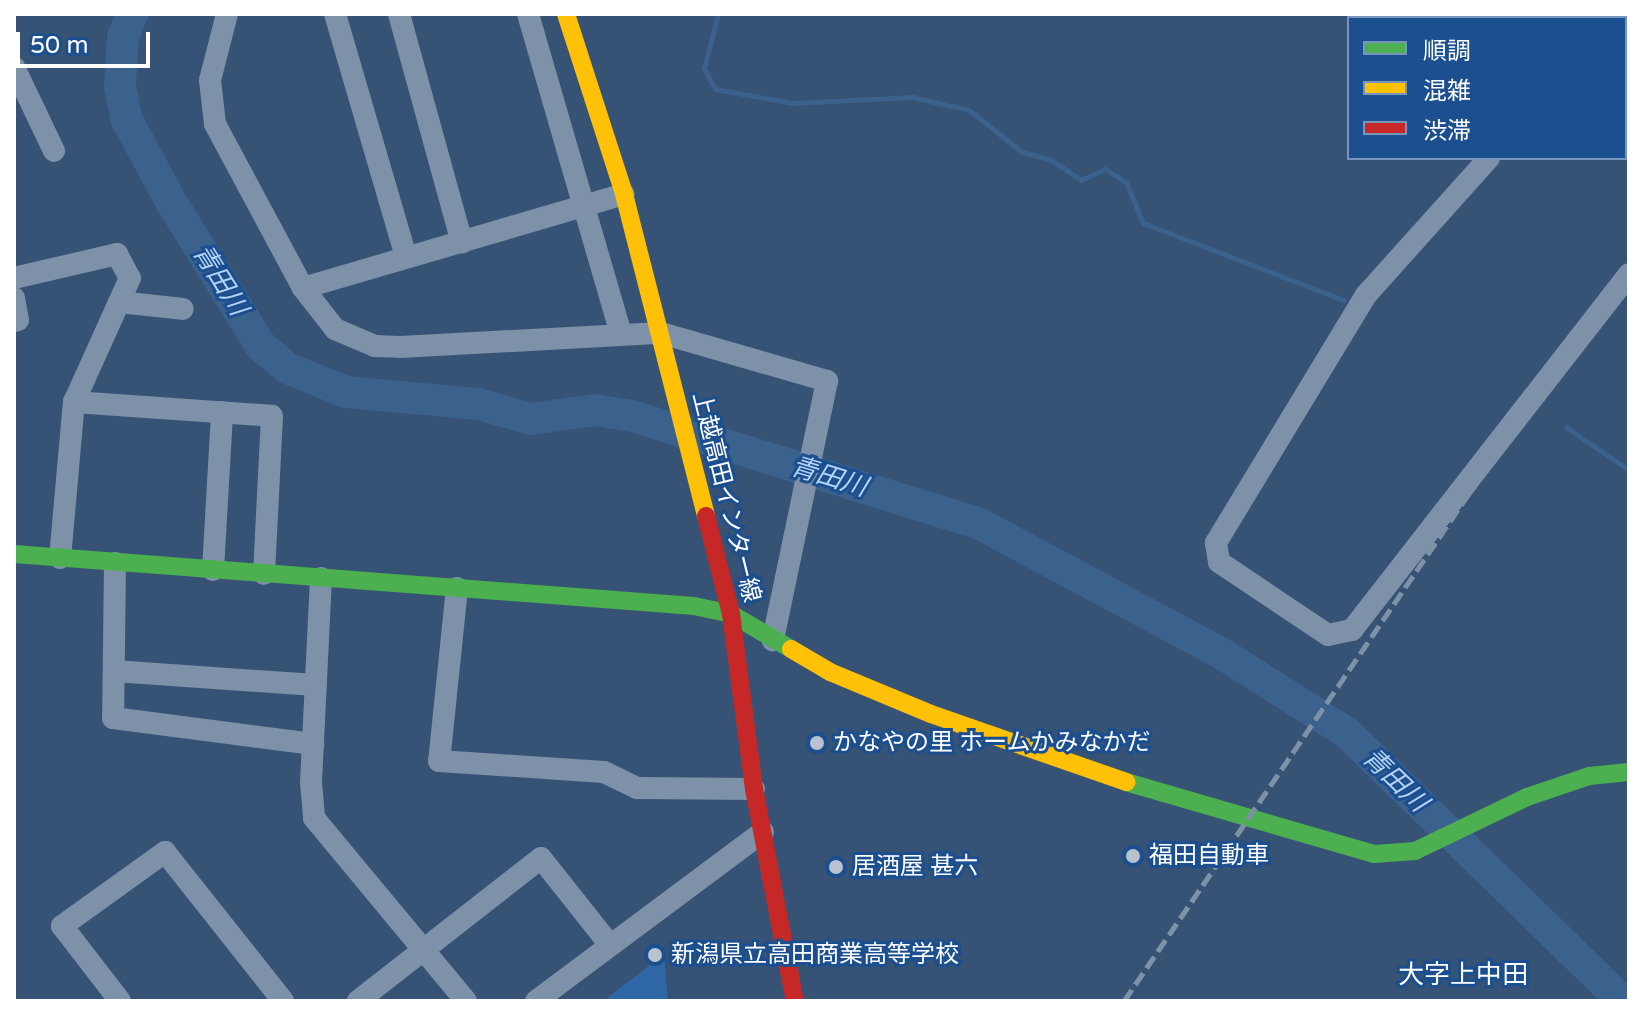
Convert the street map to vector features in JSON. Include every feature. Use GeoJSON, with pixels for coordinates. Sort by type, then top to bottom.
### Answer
{"type":"FeatureCollection","features":[{"type":"Feature","properties":{"kind":"street"},"geometry":{"type":"LineString","coordinates":[[227,14],[210,80],[215,124],[303,288],[335,329],[375,346],[620,331],[661,333],[827,381],[807,491],[773,640]]}},
{"type":"Feature","properties":{"kind":"street"},"geometry":{"type":"LineString","coordinates":[[335,14],[406,257]]}},
{"type":"Feature","properties":{"kind":"street"},"geometry":{"type":"LineString","coordinates":[[399,14],[462,242]]}},
{"type":"Feature","properties":{"kind":"street"},"geometry":{"type":"LineString","coordinates":[[528,14],[620,331]]}},
{"type":"Feature","properties":{"kind":"street","name":"上越高田インター線"},"geometry":{"type":"LineString","coordinates":[[566,14],[624,194],[731,614],[754,789],[795,1001]]}},
{"type":"Feature","properties":{"kind":"street"},"geometry":{"type":"LineString","coordinates":[[14,67],[54,151]]}},
{"type":"Feature","properties":{"kind":"street"},"geometry":{"type":"LineString","coordinates":[[1487,160],[1366,295],[1216,543],[1219,562],[1328,635],[1352,630],[1629,274]]}},
{"type":"Feature","properties":{"kind":"street"},"geometry":{"type":"LineString","coordinates":[[303,288],[624,194]]}},
{"type":"Feature","properties":{"kind":"street"},"geometry":{"type":"LineString","coordinates":[[14,278],[117,254],[130,278],[74,402],[60,558]]}},
{"type":"Feature","properties":{"kind":"street"},"geometry":{"type":"LineString","coordinates":[[14,298],[18,320],[14,321]]}},
{"type":"Feature","properties":{"kind":"street"},"geometry":{"type":"LineString","coordinates":[[119,302],[183,309]]}},
{"type":"Feature","properties":{"kind":"street"},"geometry":{"type":"LineString","coordinates":[[74,402],[272,416],[264,574]]}},
{"type":"Feature","properties":{"kind":"street"},"geometry":{"type":"LineString","coordinates":[[213,570],[222,412]]}},
{"type":"Feature","properties":{"kind":"street"},"geometry":{"type":"LineString","coordinates":[[14,554],[664,602],[731,614],[830,672],[931,714],[1301,837],[1388,855],[1443,840],[1527,797],[1589,776],[1629,772]]}},
{"type":"Feature","properties":{"kind":"street"},"geometry":{"type":"LineString","coordinates":[[115,563],[113,718],[313,744]]}},
{"type":"Feature","properties":{"kind":"street"},"geometry":{"type":"LineString","coordinates":[[321,578],[313,744],[314,818],[426,949],[466,1001]]}},
{"type":"Feature","properties":{"kind":"street"},"geometry":{"type":"LineString","coordinates":[[457,588],[439,761],[604,772],[637,788],[754,789]]}},
{"type":"Feature","properties":{"kind":"street"},"geometry":{"type":"LineString","coordinates":[[114,671],[316,685]]}},
{"type":"Feature","properties":{"kind":"street"},"geometry":{"type":"LineString","coordinates":[[536,1001],[763,832]]}},
{"type":"Feature","properties":{"kind":"street"},"geometry":{"type":"LineString","coordinates":[[120,1001],[62,926],[165,852],[283,1001]]}},
{"type":"Feature","properties":{"kind":"street"},"geometry":{"type":"LineString","coordinates":[[358,1001],[541,858],[610,945]]}},
{"type":"Feature","properties":{"kind":"shaded area"},"geometry":{"type":"Polygon","coordinates":[[[664,954],[668,1001],[603,1001],[664,954]]]}},
{"type":"Feature","properties":{"kind":"waterway","name":"青田川"},"geometry":{"type":"LineString","coordinates":[[132,14],[123,37],[120,85],[127,120],[170,200],[261,346],[287,368],[346,392],[479,404],[531,419],[595,410],[632,416],[980,524],[1224,655],[1346,732],[1623,1001]]}},
{"type":"Feature","properties":{"kind":"waterway"},"geometry":{"type":"LineString","coordinates":[[718,14],[704,68],[715,89],[793,103],[912,97],[969,110],[1022,152],[1049,159],[1081,180],[1105,169],[1126,182],[1143,223],[1344,300]]}},
{"type":"Feature","properties":{"kind":"waterway"},"geometry":{"type":"LineString","coordinates":[[1566,427],[1629,470]]}},
{"type":"Feature","properties":{"kind":"railway"},"geometry":{"type":"LineString","coordinates":[[1124,1001],[1468,495],[1629,277]]}},
{"type":"Feature","properties":{"kind":"traffic: fast"},"geometry":{"type":"LineString","coordinates":[[14,554],[694,606],[731,614],[791,649]]}},
{"type":"Feature","properties":{"kind":"traffic: fast"},"geometry":{"type":"LineString","coordinates":[[1126,782],[1374,854],[1415,851],[1527,797],[1589,776],[1629,772]]}},
{"type":"Feature","properties":{"kind":"traffic: slow"},"geometry":{"type":"LineString","coordinates":[[566,14],[624,194],[706,516]]}},
{"type":"Feature","properties":{"kind":"traffic: slow"},"geometry":{"type":"LineString","coordinates":[[791,649],[830,672],[931,714],[1126,782]]}},
{"type":"Feature","properties":{"kind":"traffic: jam"},"geometry":{"type":"LineString","coordinates":[[706,516],[731,614],[754,789],[795,1001]]}},
{"type":"Feature","properties":{"kind":"place","name":"かなやの里 ホームかみなかだ"},"geometry":{"type":"Point","coordinates":[817,743]}},
{"type":"Feature","properties":{"kind":"place","name":"福田自動車"},"geometry":{"type":"Point","coordinates":[1133,856]}},
{"type":"Feature","properties":{"kind":"place","name":"居酒屋 甚六"},"geometry":{"type":"Point","coordinates":[836,867]}},
{"type":"Feature","properties":{"kind":"place","name":"新潟県立高田商業高等学校"},"geometry":{"type":"Point","coordinates":[655,955]}},
{"type":"Feature","properties":{"kind":"district","name":"大字上中田"},"geometry":{"type":"Point","coordinates":[1463,975]}}]}
